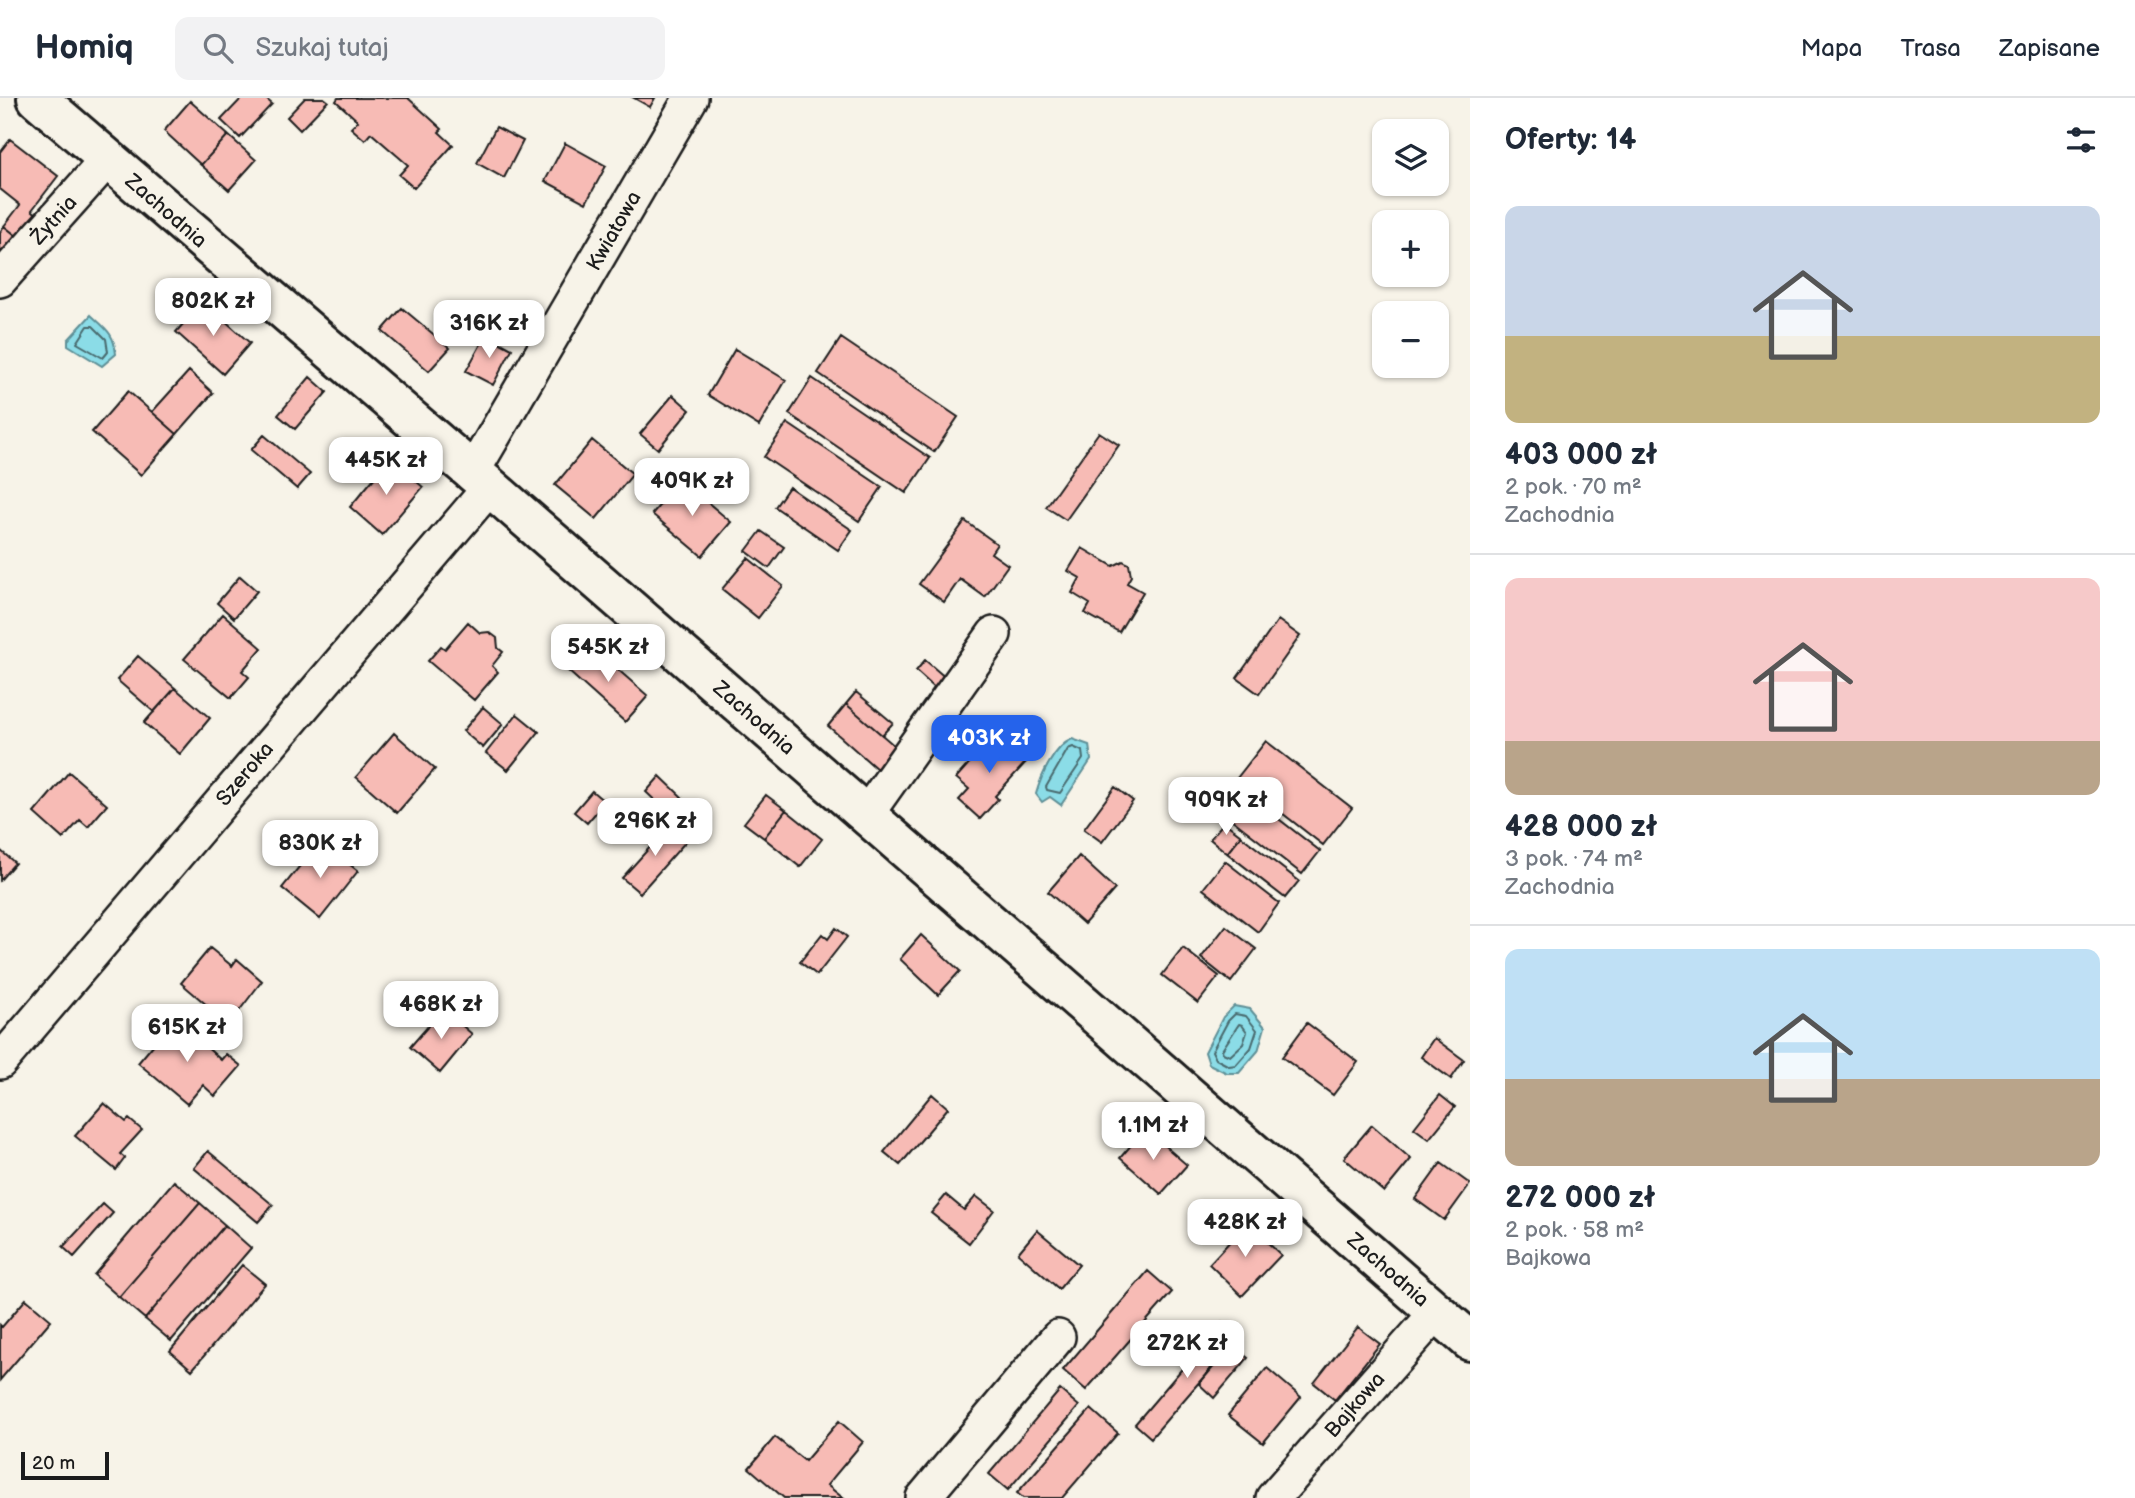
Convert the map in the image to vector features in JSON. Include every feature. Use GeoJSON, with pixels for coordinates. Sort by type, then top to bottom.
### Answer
{"type":"FeatureCollection","features":[{"type":"Feature","properties":{"kind":"street","name":"Zachodnia"},"geometry":{"type":"LineString","coordinates":[[37,98],[481,480],[1470,1340]]}},
{"type":"Feature","properties":{"kind":"street","name":"Kwiatowa"},"geometry":{"type":"LineString","coordinates":[[481,480],[691,98]]}},
{"type":"Feature","properties":{"kind":"street","name":"Żytnia"},"geometry":{"type":"LineString","coordinates":[[0,280],[107,160]]}},
{"type":"Feature","properties":{"kind":"street","name":"Szeroka"},"geometry":{"type":"LineString","coordinates":[[0,1062],[481,480]]}},
{"type":"Feature","properties":{"kind":"street"},"geometry":{"type":"LineString","coordinates":[[866,815],[994,634]]}},
{"type":"Feature","properties":{"kind":"street","name":"Bajkowa"},"geometry":{"type":"LineString","coordinates":[[1273,1498],[1437,1312]]}},
{"type":"Feature","properties":{"kind":"street"},"geometry":{"type":"LineString","coordinates":[[923,1498],[1058,1338]]}},
{"type":"Feature","properties":{"kind":"water"},"geometry":{"type":"Polygon","coordinates":[[[91,315],[108,332],[115,347],[116,354],[102,366],[68,345],[68,340],[91,315]]]}},
{"type":"Feature","properties":{"kind":"water"},"geometry":{"type":"Polygon","coordinates":[[[1072,739],[1089,745],[1091,760],[1061,805],[1050,797],[1042,802],[1036,794],[1045,771],[1059,748],[1072,739]]]}},
{"type":"Feature","properties":{"kind":"water"},"geometry":{"type":"Polygon","coordinates":[[[1234,1006],[1250,1009],[1265,1027],[1258,1051],[1239,1073],[1227,1073],[1209,1064],[1205,1052],[1223,1017],[1234,1006]]]}},
{"type":"Feature","properties":{"kind":"building"},"geometry":{"type":"Polygon","coordinates":[[[242,98],[265,98],[272,104],[240,138],[221,120],[242,98]]]}},
{"type":"Feature","properties":{"kind":"building"},"geometry":{"type":"Polygon","coordinates":[[[305,98],[324,98],[328,101],[300,130],[287,117],[305,98]]]}},
{"type":"Feature","properties":{"kind":"building"},"geometry":{"type":"Polygon","coordinates":[[[338,98],[408,98],[442,129],[439,132],[453,145],[414,188],[399,175],[408,165],[371,133],[365,140],[351,128],[358,121],[336,101],[338,98]]]}},
{"type":"Feature","properties":{"kind":"building"},"geometry":{"type":"Polygon","coordinates":[[[634,98],[655,98],[650,107],[634,98]]]}},
{"type":"Feature","properties":{"kind":"building"},"geometry":{"type":"Polygon","coordinates":[[[190,101],[228,135],[201,165],[164,131],[190,101]]]}},
{"type":"Feature","properties":{"kind":"building"},"geometry":{"type":"Polygon","coordinates":[[[496,127],[523,141],[504,178],[477,163],[496,127]]]}},
{"type":"Feature","properties":{"kind":"building"},"geometry":{"type":"Polygon","coordinates":[[[228,135],[256,160],[229,190],[201,165],[228,135]]]}},
{"type":"Feature","properties":{"kind":"building"},"geometry":{"type":"Polygon","coordinates":[[[10,139],[58,176],[32,210],[40,217],[22,240],[4,226],[20,205],[0,189],[0,152],[10,139]]]}},
{"type":"Feature","properties":{"kind":"building"},"geometry":{"type":"Polygon","coordinates":[[[565,143],[606,166],[586,203],[545,181],[565,143]]]}},
{"type":"Feature","properties":{"kind":"building"},"geometry":{"type":"Polygon","coordinates":[[[4,226],[22,240],[0,268],[0,232],[4,226]]]}},
{"type":"Feature","properties":{"kind":"building"},"geometry":{"type":"Polygon","coordinates":[[[203,301],[250,343],[223,374],[176,332],[203,301]]]}},
{"type":"Feature","properties":{"kind":"building"},"geometry":{"type":"Polygon","coordinates":[[[402,308],[450,348],[429,371],[382,331],[402,308]]]}},
{"type":"Feature","properties":{"kind":"building"},"geometry":{"type":"Polygon","coordinates":[[[486,335],[512,349],[493,385],[466,371],[486,335]]]}},
{"type":"Feature","properties":{"kind":"building"},"geometry":{"type":"Polygon","coordinates":[[[841,338],[958,417],[934,452],[818,373],[841,338]]]}},
{"type":"Feature","properties":{"kind":"building"},"geometry":{"type":"Polygon","coordinates":[[[735,349],[786,380],[759,426],[708,395],[735,349]]]}},
{"type":"Feature","properties":{"kind":"building"},"geometry":{"type":"Polygon","coordinates":[[[189,371],[213,393],[177,434],[152,412],[189,371]]]}},
{"type":"Feature","properties":{"kind":"building"},"geometry":{"type":"Polygon","coordinates":[[[310,377],[327,392],[295,429],[278,415],[310,377]]]}},
{"type":"Feature","properties":{"kind":"building"},"geometry":{"type":"Polygon","coordinates":[[[812,378],[930,458],[906,493],[789,414],[812,378]]]}},
{"type":"Feature","properties":{"kind":"building"},"geometry":{"type":"Polygon","coordinates":[[[128,391],[177,434],[141,475],[92,432],[128,391]]]}},
{"type":"Feature","properties":{"kind":"building"},"geometry":{"type":"Polygon","coordinates":[[[673,395],[690,410],[658,449],[640,434],[673,395]]]}},
{"type":"Feature","properties":{"kind":"building"},"geometry":{"type":"Polygon","coordinates":[[[787,423],[882,487],[859,521],[764,457],[787,423]]]}},
{"type":"Feature","properties":{"kind":"building"},"geometry":{"type":"Polygon","coordinates":[[[1099,432],[1119,445],[1066,520],[1046,507],[1099,432]]]}},
{"type":"Feature","properties":{"kind":"building"},"geometry":{"type":"Polygon","coordinates":[[[264,435],[310,474],[297,489],[251,450],[264,435]]]}},
{"type":"Feature","properties":{"kind":"building"},"geometry":{"type":"Polygon","coordinates":[[[592,440],[633,474],[596,519],[555,485],[592,440]]]}},
{"type":"Feature","properties":{"kind":"building"},"geometry":{"type":"Polygon","coordinates":[[[390,459],[423,487],[382,535],[350,507],[390,459]]]}},
{"type":"Feature","properties":{"kind":"building"},"geometry":{"type":"Polygon","coordinates":[[[681,480],[731,522],[702,556],[652,514],[681,480]]]}},
{"type":"Feature","properties":{"kind":"building"},"geometry":{"type":"Polygon","coordinates":[[[789,487],[852,530],[838,550],[775,507],[789,487]]]}},
{"type":"Feature","properties":{"kind":"building"},"geometry":{"type":"Polygon","coordinates":[[[965,521],[997,544],[991,553],[1008,565],[985,597],[960,579],[944,602],[919,584],[965,521]]]}},
{"type":"Feature","properties":{"kind":"building"},"geometry":{"type":"Polygon","coordinates":[[[761,531],[784,547],[769,568],[746,551],[761,531]]]}},
{"type":"Feature","properties":{"kind":"building"},"geometry":{"type":"Polygon","coordinates":[[[1082,548],[1113,566],[1123,561],[1129,564],[1131,576],[1127,583],[1143,592],[1119,632],[1085,613],[1090,604],[1072,593],[1080,578],[1068,571],[1082,548]]]}},
{"type":"Feature","properties":{"kind":"building"},"geometry":{"type":"Polygon","coordinates":[[[748,558],[783,586],[758,618],[722,589],[748,558]]]}},
{"type":"Feature","properties":{"kind":"building"},"geometry":{"type":"Polygon","coordinates":[[[240,576],[257,591],[234,618],[217,603],[240,576]]]}},
{"type":"Feature","properties":{"kind":"building"},"geometry":{"type":"Polygon","coordinates":[[[223,614],[262,648],[242,671],[249,677],[231,698],[184,659],[223,614]]]}},
{"type":"Feature","properties":{"kind":"building"},"geometry":{"type":"Polygon","coordinates":[[[1278,620],[1300,636],[1259,694],[1237,678],[1278,620]]]}},
{"type":"Feature","properties":{"kind":"building"},"geometry":{"type":"Polygon","coordinates":[[[468,622],[480,633],[489,632],[497,638],[498,648],[503,652],[492,666],[498,672],[474,700],[428,661],[441,646],[445,649],[468,622]]]}},
{"type":"Feature","properties":{"kind":"building"},"geometry":{"type":"Polygon","coordinates":[[[590,645],[648,696],[625,722],[568,671],[590,645]]]}},
{"type":"Feature","properties":{"kind":"building"},"geometry":{"type":"Polygon","coordinates":[[[138,656],[175,688],[154,712],[117,680],[138,656]]]}},
{"type":"Feature","properties":{"kind":"building"},"geometry":{"type":"Polygon","coordinates":[[[925,660],[947,679],[937,690],[916,671],[925,660]]]}},
{"type":"Feature","properties":{"kind":"building"},"geometry":{"type":"Polygon","coordinates":[[[175,688],[210,718],[180,754],[144,723],[175,688]]]}},
{"type":"Feature","properties":{"kind":"building"},"geometry":{"type":"Polygon","coordinates":[[[856,692],[893,723],[882,735],[846,704],[856,692]]]}},
{"type":"Feature","properties":{"kind":"building"},"geometry":{"type":"Polygon","coordinates":[[[846,704],[896,747],[877,769],[828,726],[846,704]]]}},
{"type":"Feature","properties":{"kind":"building"},"geometry":{"type":"Polygon","coordinates":[[[483,707],[503,724],[483,748],[463,731],[483,707]]]}},
{"type":"Feature","properties":{"kind":"building"},"geometry":{"type":"Polygon","coordinates":[[[517,714],[539,732],[508,770],[486,753],[517,714]]]}},
{"type":"Feature","properties":{"kind":"building"},"geometry":{"type":"Polygon","coordinates":[[[394,733],[435,769],[397,813],[356,777],[394,733]]]}},
{"type":"Feature","properties":{"kind":"building"},"geometry":{"type":"Polygon","coordinates":[[[996,733],[1027,761],[995,796],[998,799],[980,819],[959,800],[969,789],[956,778],[996,733]]]}},
{"type":"Feature","properties":{"kind":"building"},"geometry":{"type":"Polygon","coordinates":[[[1266,741],[1352,808],[1323,845],[1237,778],[1266,741]]]}},
{"type":"Feature","properties":{"kind":"building"},"geometry":{"type":"Polygon","coordinates":[[[69,772],[107,805],[88,827],[80,820],[63,839],[34,813],[69,772]]]}},
{"type":"Feature","properties":{"kind":"building"},"geometry":{"type":"Polygon","coordinates":[[[660,776],[682,797],[667,812],[646,792],[660,776]]]}},
{"type":"Feature","properties":{"kind":"building"},"geometry":{"type":"Polygon","coordinates":[[[1115,787],[1133,801],[1102,842],[1084,829],[1115,787]]]}},
{"type":"Feature","properties":{"kind":"building"},"geometry":{"type":"Polygon","coordinates":[[[592,791],[605,802],[587,823],[574,812],[592,791]]]}},
{"type":"Feature","properties":{"kind":"building"},"geometry":{"type":"Polygon","coordinates":[[[1244,792],[1320,851],[1302,874],[1226,815],[1244,792]]]}},
{"type":"Feature","properties":{"kind":"building"},"geometry":{"type":"Polygon","coordinates":[[[766,795],[786,810],[764,838],[744,823],[766,795]]]}},
{"type":"Feature","properties":{"kind":"building"},"geometry":{"type":"Polygon","coordinates":[[[786,810],[822,839],[800,867],[764,838],[786,810]]]}},
{"type":"Feature","properties":{"kind":"building"},"geometry":{"type":"Polygon","coordinates":[[[1224,822],[1241,835],[1227,853],[1210,839],[1224,822]]]}},
{"type":"Feature","properties":{"kind":"building"},"geometry":{"type":"Polygon","coordinates":[[[671,824],[689,838],[640,893],[622,878],[671,824]]]}},
{"type":"Feature","properties":{"kind":"building"},"geometry":{"type":"Polygon","coordinates":[[[1241,836],[1299,881],[1285,898],[1227,853],[1241,836]]]}},
{"type":"Feature","properties":{"kind":"building"},"geometry":{"type":"Polygon","coordinates":[[[320,841],[358,871],[320,919],[282,888],[320,841]]]}},
{"type":"Feature","properties":{"kind":"building"},"geometry":{"type":"Polygon","coordinates":[[[0,850],[15,863],[0,880],[0,850]]]}},
{"type":"Feature","properties":{"kind":"building"},"geometry":{"type":"Polygon","coordinates":[[[1079,856],[1115,889],[1084,924],[1048,892],[1079,856]]]}},
{"type":"Feature","properties":{"kind":"building"},"geometry":{"type":"Polygon","coordinates":[[[1225,861],[1279,903],[1258,932],[1203,889],[1225,861]]]}},
{"type":"Feature","properties":{"kind":"building"},"geometry":{"type":"Polygon","coordinates":[[[1226,926],[1256,949],[1231,982],[1201,958],[1226,926]]]}},
{"type":"Feature","properties":{"kind":"building"},"geometry":{"type":"Polygon","coordinates":[[[836,928],[847,937],[817,975],[800,962],[822,934],[828,939],[836,928]]]}},
{"type":"Feature","properties":{"kind":"building"},"geometry":{"type":"Polygon","coordinates":[[[921,935],[960,971],[938,995],[900,959],[921,935]]]}},
{"type":"Feature","properties":{"kind":"building"},"geometry":{"type":"Polygon","coordinates":[[[210,948],[232,966],[237,959],[262,981],[229,1024],[181,983],[210,948]]]}},
{"type":"Feature","properties":{"kind":"building"},"geometry":{"type":"Polygon","coordinates":[[[1183,948],[1219,976],[1198,1003],[1162,975],[1183,948]]]}},
{"type":"Feature","properties":{"kind":"building"},"geometry":{"type":"Polygon","coordinates":[[[443,1009],[472,1034],[440,1073],[410,1047],[443,1009]]]}},
{"type":"Feature","properties":{"kind":"building"},"geometry":{"type":"Polygon","coordinates":[[[175,1019],[221,1060],[226,1054],[241,1066],[215,1096],[203,1085],[187,1104],[138,1063],[175,1019]]]}},
{"type":"Feature","properties":{"kind":"building"},"geometry":{"type":"Polygon","coordinates":[[[1307,1023],[1358,1062],[1333,1095],[1282,1057],[1307,1023]]]}},
{"type":"Feature","properties":{"kind":"building"},"geometry":{"type":"Polygon","coordinates":[[[1434,1038],[1464,1060],[1451,1079],[1421,1057],[1434,1038]]]}},
{"type":"Feature","properties":{"kind":"building"},"geometry":{"type":"Polygon","coordinates":[[[932,1094],[948,1108],[900,1165],[884,1152],[932,1094]]]}},
{"type":"Feature","properties":{"kind":"building"},"geometry":{"type":"Polygon","coordinates":[[[1440,1095],[1455,1107],[1429,1139],[1414,1128],[1440,1095]]]}},
{"type":"Feature","properties":{"kind":"building"},"geometry":{"type":"Polygon","coordinates":[[[104,1103],[126,1122],[129,1119],[142,1130],[120,1154],[125,1158],[116,1170],[75,1136],[104,1103]]]}},
{"type":"Feature","properties":{"kind":"building"},"geometry":{"type":"Polygon","coordinates":[[[1372,1125],[1411,1159],[1384,1192],[1344,1158],[1372,1125]]]}},
{"type":"Feature","properties":{"kind":"building"},"geometry":{"type":"Polygon","coordinates":[[[1145,1129],[1187,1165],[1161,1194],[1120,1158],[1145,1129]]]}},
{"type":"Feature","properties":{"kind":"building"},"geometry":{"type":"Polygon","coordinates":[[[208,1151],[273,1205],[258,1222],[194,1168],[208,1151]]]}},
{"type":"Feature","properties":{"kind":"building"},"geometry":{"type":"Polygon","coordinates":[[[1441,1163],[1470,1184],[1444,1220],[1415,1199],[1441,1163]]]}},
{"type":"Feature","properties":{"kind":"building"},"geometry":{"type":"Polygon","coordinates":[[[174,1181],[200,1203],[119,1297],[94,1275],[174,1181]]]}},
{"type":"Feature","properties":{"kind":"building"},"geometry":{"type":"Polygon","coordinates":[[[946,1195],[964,1210],[976,1196],[994,1210],[969,1243],[931,1213],[946,1195]]]}},
{"type":"Feature","properties":{"kind":"building"},"geometry":{"type":"Polygon","coordinates":[[[200,1203],[225,1225],[145,1319],[119,1297],[200,1203]]]}},
{"type":"Feature","properties":{"kind":"building"},"geometry":{"type":"Polygon","coordinates":[[[103,1204],[113,1213],[74,1257],[63,1247],[103,1204]]]}},
{"type":"Feature","properties":{"kind":"building"},"geometry":{"type":"Polygon","coordinates":[[[1247,1223],[1281,1255],[1242,1296],[1209,1264],[1247,1223]]]}},
{"type":"Feature","properties":{"kind":"building"},"geometry":{"type":"Polygon","coordinates":[[[225,1225],[251,1248],[171,1341],[145,1319],[225,1225]]]}},
{"type":"Feature","properties":{"kind":"building"},"geometry":{"type":"Polygon","coordinates":[[[1037,1230],[1079,1265],[1059,1289],[1018,1253],[1037,1230]]]}},
{"type":"Feature","properties":{"kind":"building"},"geometry":{"type":"Polygon","coordinates":[[[242,1265],[265,1284],[192,1370],[170,1351],[242,1265]]]}},
{"type":"Feature","properties":{"kind":"building"},"geometry":{"type":"Polygon","coordinates":[[[1148,1271],[1172,1292],[1086,1390],[1063,1370],[1148,1271]]]}},
{"type":"Feature","properties":{"kind":"building"},"geometry":{"type":"Polygon","coordinates":[[[26,1299],[51,1320],[0,1380],[0,1325],[2,1327],[26,1299]]]}},
{"type":"Feature","properties":{"kind":"building"},"geometry":{"type":"Polygon","coordinates":[[[1222,1322],[1239,1336],[1151,1438],[1135,1424],[1222,1322]]]}},
{"type":"Feature","properties":{"kind":"building"},"geometry":{"type":"Polygon","coordinates":[[[1358,1327],[1380,1344],[1335,1400],[1314,1383],[1358,1327]]]}},
{"type":"Feature","properties":{"kind":"building"},"geometry":{"type":"Polygon","coordinates":[[[1232,1345],[1248,1358],[1214,1398],[1199,1384],[1232,1345]]]}},
{"type":"Feature","properties":{"kind":"building"},"geometry":{"type":"Polygon","coordinates":[[[1267,1368],[1301,1397],[1263,1443],[1228,1415],[1267,1368]]]}},
{"type":"Feature","properties":{"kind":"building"},"geometry":{"type":"Polygon","coordinates":[[[1060,1390],[1079,1406],[1008,1490],[989,1474],[1060,1390]]]}},
{"type":"Feature","properties":{"kind":"building"},"geometry":{"type":"Polygon","coordinates":[[[1091,1409],[1118,1433],[1062,1498],[1023,1498],[1017,1493],[1091,1409]]]}},
{"type":"Feature","properties":{"kind":"building"},"geometry":{"type":"Polygon","coordinates":[[[839,1421],[863,1442],[827,1485],[843,1498],[784,1498],[749,1468],[775,1437],[805,1461],[839,1421]]]}}]}
